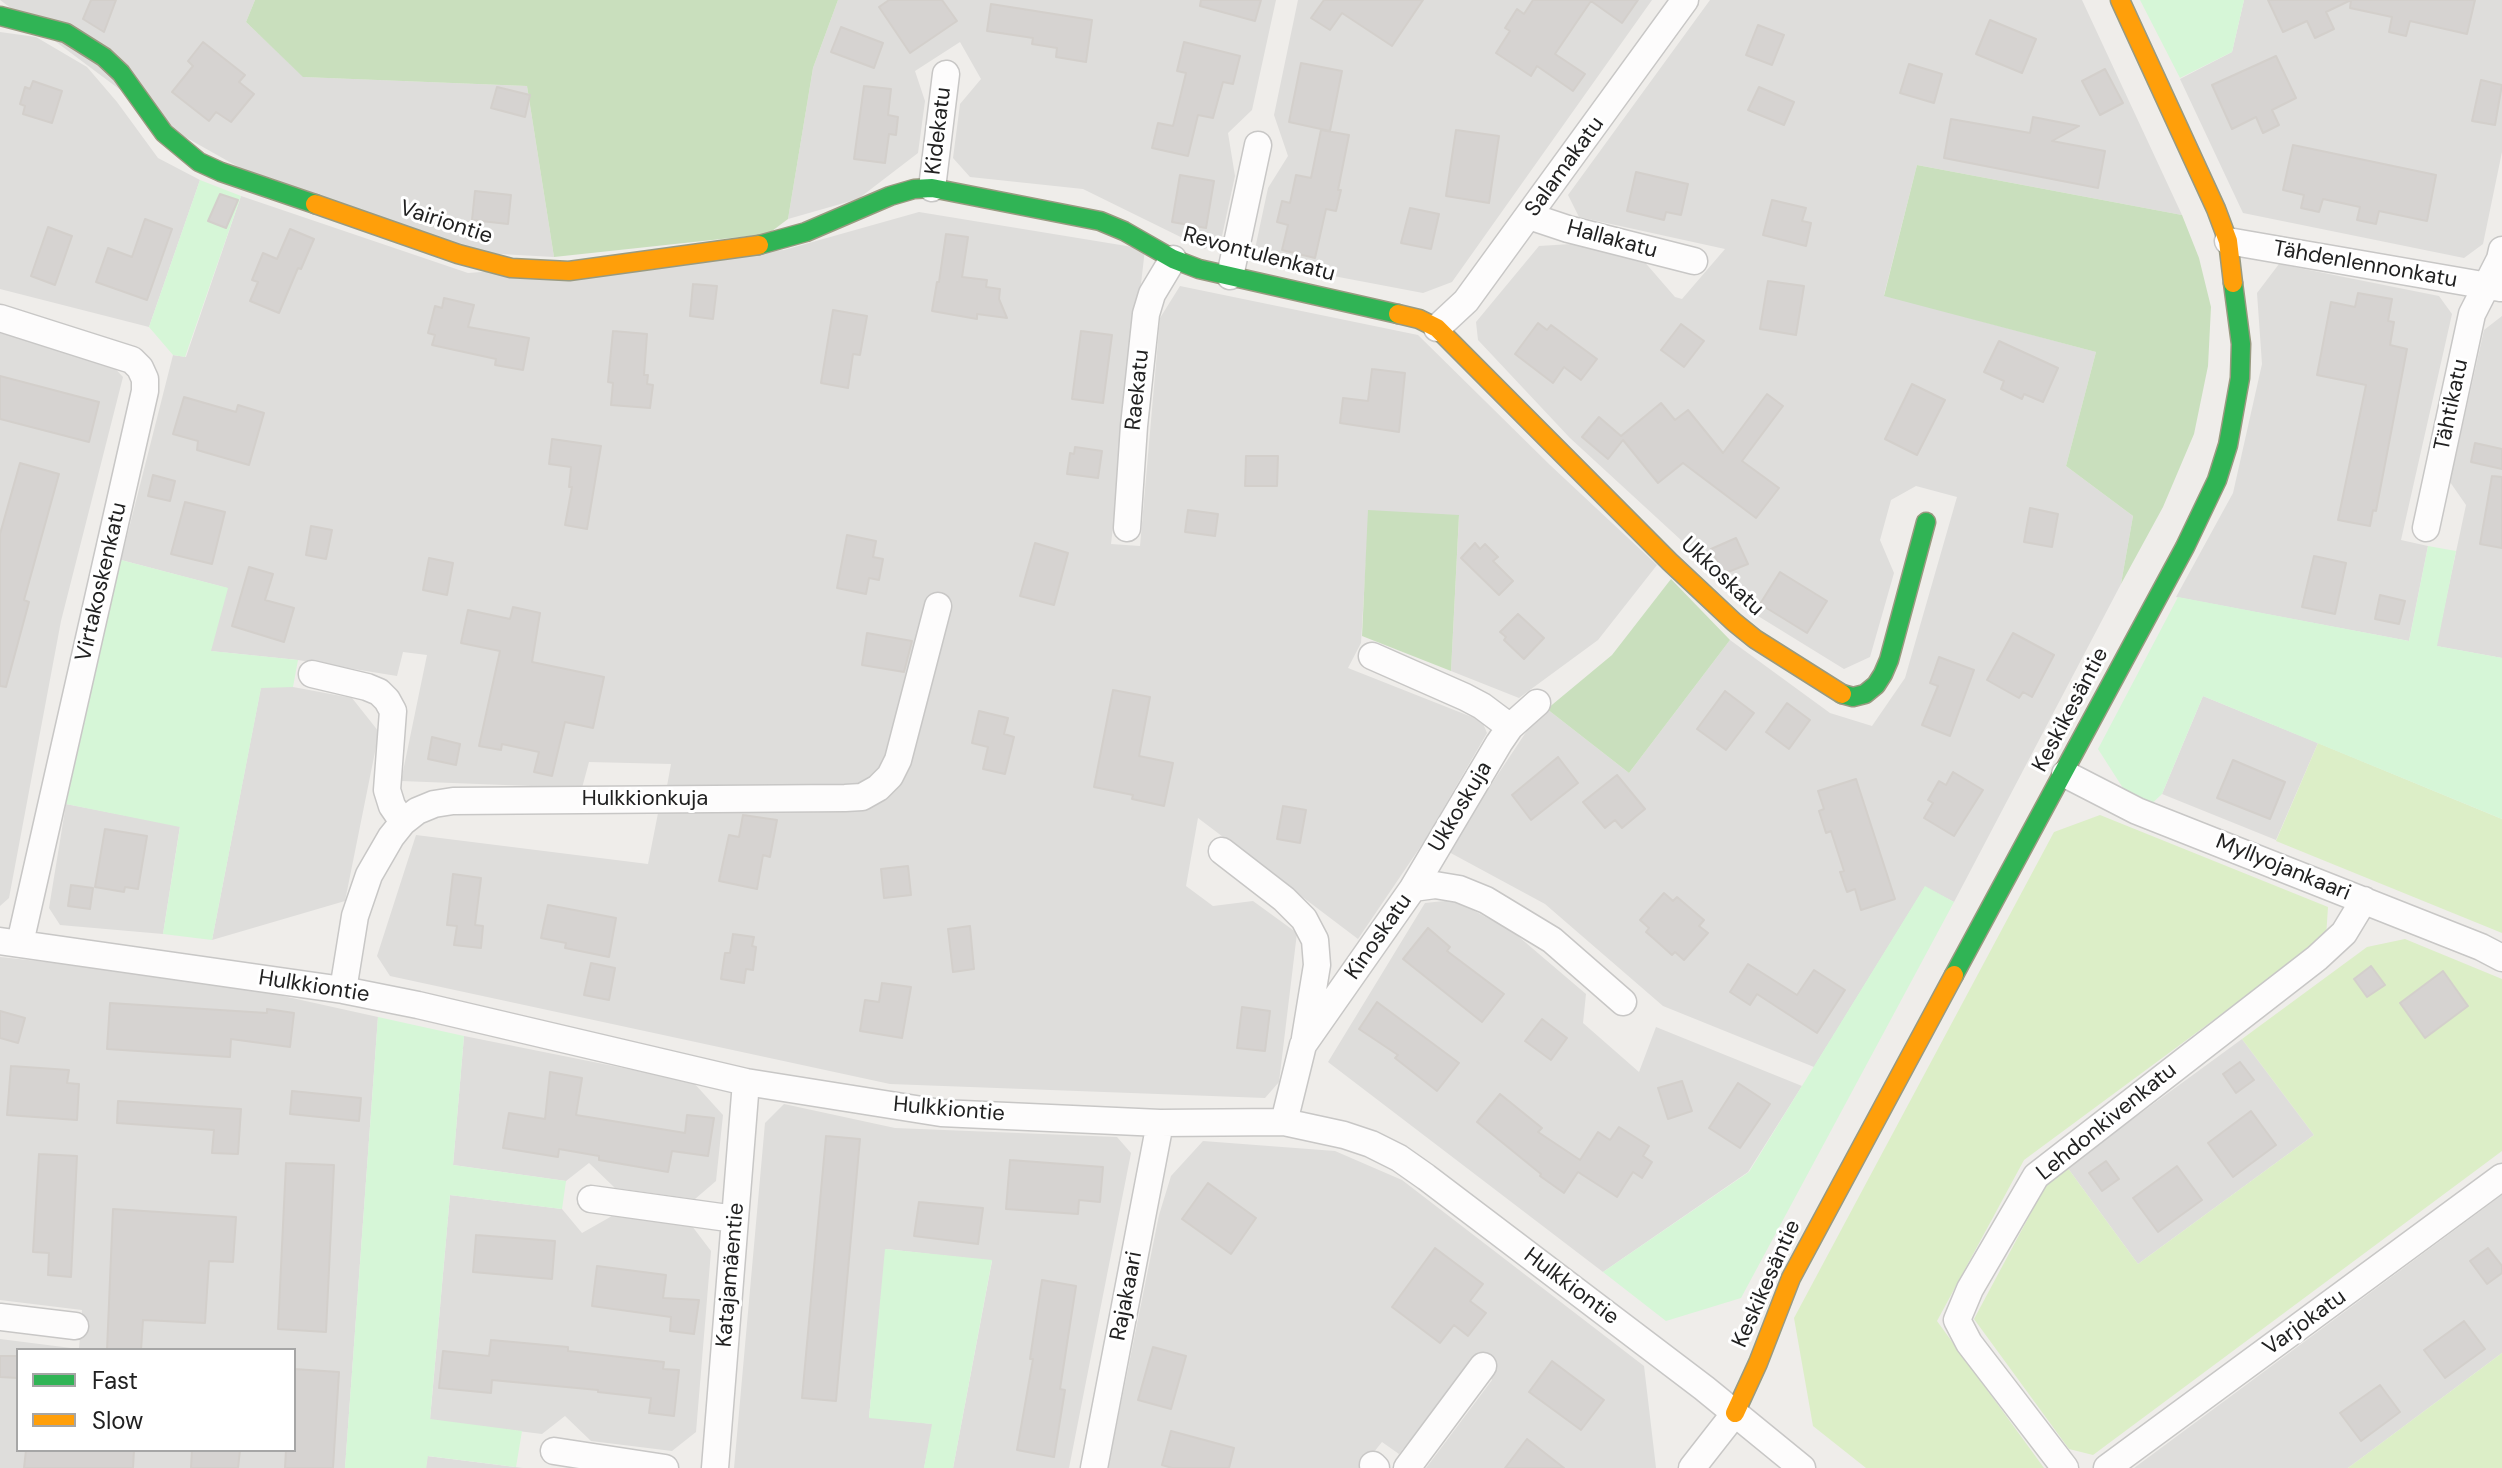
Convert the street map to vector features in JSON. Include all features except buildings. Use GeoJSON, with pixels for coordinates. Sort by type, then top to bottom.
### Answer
{"type":"FeatureCollection","features":[{"type":"Feature","properties":{"kind":"street","name":"Salamakatu"},"geometry":{"type":"LineString","coordinates":[[1437,328],[1466,301],[1685,0]]}},
{"type":"Feature","properties":{"kind":"street","name":"Keskikesäntie"},"geometry":{"type":"LineString","coordinates":[[1735,1413],[1791,1278],[2191,535],[2217,480],[2228,445],[2237,401],[2241,344],[2228,241],[2120,0]]}},
{"type":"Feature","properties":{"kind":"street","name":"Vairiontie"},"geometry":{"type":"LineString","coordinates":[[0,16],[66,33],[104,57],[121,73],[164,133],[199,162],[445,249],[511,268],[569,271],[751,247],[806,232],[890,196],[932,188]]}},
{"type":"Feature","properties":{"kind":"street","name":"Kidekatu"},"geometry":{"type":"LineString","coordinates":[[932,188],[946,74]]}},
{"type":"Feature","properties":{"kind":"street"},"geometry":{"type":"LineString","coordinates":[[1230,276],[1258,145]]}},
{"type":"Feature","properties":{"kind":"street","name":"Revontulenkatu"},"geometry":{"type":"LineString","coordinates":[[932,188],[1100,221],[1135,236],[1173,259],[1230,276],[1399,313],[1437,328]]}},
{"type":"Feature","properties":{"kind":"street","name":"Hallakatu"},"geometry":{"type":"LineString","coordinates":[[1529,216],[1694,261]]}},
{"type":"Feature","properties":{"kind":"street","name":"Tähdenlennonkatu"},"geometry":{"type":"LineString","coordinates":[[2228,241],[2494,287]]}},
{"type":"Feature","properties":{"kind":"street","name":"Tähtikatu"},"geometry":{"type":"LineString","coordinates":[[2426,528],[2472,314],[2494,287],[2502,250]]}},
{"type":"Feature","properties":{"kind":"street","name":"Raekatu"},"geometry":{"type":"LineString","coordinates":[[1127,528],[1146,314],[1152,294],[1173,259]]}},
{"type":"Feature","properties":{"kind":"street","name":"Virtakoskenkatu"},"geometry":{"type":"LineString","coordinates":[[0,318],[132,360],[145,379],[145,391],[10,942]]}},
{"type":"Feature","properties":{"kind":"street","name":"Ukkoskatu"},"geometry":{"type":"LineString","coordinates":[[1437,328],[1734,622],[1841,694],[1853,697],[1865,694],[1883,674],[1926,522]]}},
{"type":"Feature","properties":{"kind":"street","name":"Hulkkionkuja"},"geometry":{"type":"LineString","coordinates":[[343,990],[355,916],[379,854],[403,822],[417,811],[434,804],[453,801],[862,797],[878,788],[890,776],[898,760],[938,606]]}},
{"type":"Feature","properties":{"kind":"street"},"geometry":{"type":"LineString","coordinates":[[1372,656],[1465,697],[1510,727]]}},
{"type":"Feature","properties":{"kind":"street"},"geometry":{"type":"LineString","coordinates":[[312,674],[367,687],[387,700],[393,711],[387,790],[392,806],[403,822]]}},
{"type":"Feature","properties":{"kind":"street","name":"Ukkoskuja"},"geometry":{"type":"LineString","coordinates":[[1413,888],[1510,727],[1537,703]]}},
{"type":"Feature","properties":{"kind":"street","name":"Myllyojankaari"},"geometry":{"type":"LineString","coordinates":[[2065,774],[2137,811],[2502,958]]}},
{"type":"Feature","properties":{"kind":"street"},"geometry":{"type":"LineString","coordinates":[[1222,851],[1284,899],[1304,919],[1315,940],[1317,965],[1303,1045]]}},
{"type":"Feature","properties":{"kind":"street","name":"Kinoskatu"},"geometry":{"type":"LineString","coordinates":[[1284,1122],[1303,1045],[1413,888],[1435,885],[1459,889],[1486,900],[1552,940],[1623,1002]]}},
{"type":"Feature","properties":{"kind":"street","name":"Lehdonkivenkatu"},"geometry":{"type":"LineString","coordinates":[[2065,1468],[1969,1343],[1957,1320],[1970,1289],[2036,1176],[2317,958],[2344,933],[2364,900]]}},
{"type":"Feature","properties":{"kind":"street","name":"Hulkkiontie"},"geometry":{"type":"LineString","coordinates":[[10,942],[343,990],[431,1007],[746,1082],[941,1113],[1160,1123],[1284,1122],[1344,1135],[1399,1158],[1735,1413],[1802,1468]]}},
{"type":"Feature","properties":{"kind":"street","name":"Katajamäentie"},"geometry":{"type":"LineString","coordinates":[[715,1468],[746,1082]]}},
{"type":"Feature","properties":{"kind":"street","name":"Rajakaari"},"geometry":{"type":"LineString","coordinates":[[1094,1468],[1160,1123]]}},
{"type":"Feature","properties":{"kind":"street","name":"Varjokatu"},"geometry":{"type":"LineString","coordinates":[[2107,1468],[2502,1177]]}},
{"type":"Feature","properties":{"kind":"street"},"geometry":{"type":"LineString","coordinates":[[591,1199],[735,1219]]}},
{"type":"Feature","properties":{"kind":"street"},"geometry":{"type":"LineString","coordinates":[[0,1317],[75,1326]]}},
{"type":"Feature","properties":{"kind":"street"},"geometry":{"type":"LineString","coordinates":[[1407,1468],[1483,1366]]}},
{"type":"Feature","properties":{"kind":"street"},"geometry":{"type":"LineString","coordinates":[[1692,1468],[1735,1413]]}},
{"type":"Feature","properties":{"kind":"street"},"geometry":{"type":"LineString","coordinates":[[554,1451],[665,1468]]}},
{"type":"Feature","properties":{"kind":"shaded area"},"geometry":{"type":"Polygon","coordinates":[[[0,0],[255,0],[246,22],[304,77],[527,86],[554,257],[482,253],[258,178],[178,133],[0,0]]]}},
{"type":"Feature","properties":{"kind":"shaded area"},"geometry":{"type":"Polygon","coordinates":[[[838,0],[1276,0],[1252,110],[1228,133],[1235,176],[1222,236],[1205,249],[1083,189],[970,177],[953,158],[960,104],[981,79],[960,42],[915,71],[925,101],[918,153],[858,199],[788,219],[813,68],[838,0]]]}},
{"type":"Feature","properties":{"kind":"shaded area"},"geometry":{"type":"Polygon","coordinates":[[[1298,0],[1652,0],[1452,282],[1423,293],[1270,264],[1255,249],[1268,188],[1288,156],[1274,115],[1298,0]]]}},
{"type":"Feature","properties":{"kind":"shaded area"},"geometry":{"type":"Polygon","coordinates":[[[1710,0],[2082,0],[2182,215],[1917,165],[1884,295],[2096,352],[2066,466],[2133,516],[2121,584],[1954,902],[1925,887],[1814,1067],[1663,1006],[1545,904],[1447,851],[1536,717],[1547,709],[1629,773],[1730,640],[1830,713],[1872,726],[1905,678],[1957,497],[1916,486],[1891,500],[1880,540],[1894,573],[1870,657],[1844,669],[1758,616],[1719,575],[1570,438],[1478,340],[1476,322],[1539,246],[1571,244],[1642,259],[1675,297],[1682,299],[1725,249],[1579,217],[1568,195],[1710,0]]]}},
{"type":"Feature","properties":{"kind":"shaded area"},"geometry":{"type":"Polygon","coordinates":[[[2244,0],[2502,0],[2502,152],[2483,244],[2464,258],[2243,213],[2180,79],[2232,52],[2244,0]]]}},
{"type":"Feature","properties":{"kind":"shaded area"},"geometry":{"type":"Polygon","coordinates":[[[0,32],[36,37],[87,67],[158,158],[200,180],[149,327],[0,289],[0,32]]]}},
{"type":"Feature","properties":{"kind":"shaded area"},"geometry":{"type":"Polygon","coordinates":[[[241,196],[468,273],[784,250],[919,212],[1145,249],[1111,544],[1140,546],[1160,318],[1180,286],[1418,335],[1657,565],[1598,640],[1519,698],[1451,671],[1459,516],[1369,511],[1361,643],[1348,668],[1482,721],[1487,733],[1425,840],[1358,939],[1198,818],[1186,886],[1213,906],[1253,901],[1297,933],[1279,1082],[1265,1098],[890,1084],[390,976],[377,956],[416,835],[648,864],[671,764],[589,762],[582,788],[401,781],[427,655],[403,652],[397,676],[298,660],[210,651],[227,588],[121,560],[173,355],[186,357],[241,196]]]}},
{"type":"Feature","properties":{"kind":"shaded area"},"geometry":{"type":"Polygon","coordinates":[[[2279,264],[2439,296],[2452,314],[2401,540],[2428,546],[2409,641],[2176,597],[2233,493],[2262,364],[2257,293],[2279,264]]]}},
{"type":"Feature","properties":{"kind":"shaded area"},"geometry":{"type":"Polygon","coordinates":[[[2502,316],[2502,658],[2436,646],[2466,505],[2450,482],[2484,330],[2502,316]]]}},
{"type":"Feature","properties":{"kind":"shaded area"},"geometry":{"type":"Polygon","coordinates":[[[0,333],[107,360],[123,377],[61,621],[9,898],[0,906],[0,333]]]}},
{"type":"Feature","properties":{"kind":"shaded area"},"geometry":{"type":"Polygon","coordinates":[[[261,687],[293,687],[352,698],[379,732],[345,901],[212,940],[261,687]]]}},
{"type":"Feature","properties":{"kind":"shaded area"},"geometry":{"type":"Polygon","coordinates":[[[2203,696],[2318,743],[2276,840],[2162,794],[2203,696]]]}},
{"type":"Feature","properties":{"kind":"shaded area"},"geometry":{"type":"Polygon","coordinates":[[[66,804],[180,826],[163,934],[60,925],[49,908],[66,804]]]}},
{"type":"Feature","properties":{"kind":"shaded area"},"geometry":{"type":"Polygon","coordinates":[[[1454,900],[1512,931],[1586,994],[1583,1023],[1639,1072],[1656,1027],[1802,1086],[1748,1172],[1603,1272],[1328,1062],[1425,903],[1454,900]]]}},
{"type":"Feature","properties":{"kind":"shaded area"},"geometry":{"type":"Polygon","coordinates":[[[0,957],[206,979],[378,1017],[345,1468],[0,1468],[0,1339],[71,1348],[16,1348],[16,1452],[296,1452],[296,1348],[79,1348],[82,1310],[0,1300],[0,957]]]}},
{"type":"Feature","properties":{"kind":"shaded area"},"geometry":{"type":"Polygon","coordinates":[[[464,1036],[693,1082],[723,1115],[716,1181],[695,1199],[615,1188],[589,1163],[566,1181],[453,1165],[464,1036]]]}},
{"type":"Feature","properties":{"kind":"shaded area"},"geometry":{"type":"Polygon","coordinates":[[[2242,1039],[2314,1135],[2138,1264],[2067,1167],[2242,1039]]]}},
{"type":"Feature","properties":{"kind":"shaded area"},"geometry":{"type":"Polygon","coordinates":[[[784,1104],[895,1128],[1117,1137],[1131,1153],[1069,1468],[953,1468],[992,1261],[886,1249],[869,1417],[933,1424],[924,1468],[734,1468],[765,1123],[784,1104]]]}},
{"type":"Feature","properties":{"kind":"shaded area"},"geometry":{"type":"Polygon","coordinates":[[[1203,1141],[1335,1151],[1402,1180],[1644,1366],[1656,1468],[1426,1468],[1492,1380],[1476,1356],[1399,1454],[1382,1442],[1361,1468],[1108,1468],[1159,1215],[1171,1176],[1203,1141]]]}},
{"type":"Feature","properties":{"kind":"shaded area"},"geometry":{"type":"Polygon","coordinates":[[[450,1195],[562,1209],[582,1233],[612,1216],[692,1226],[711,1251],[696,1432],[672,1451],[591,1441],[565,1416],[542,1434],[430,1420],[450,1195]]]}},
{"type":"Feature","properties":{"kind":"shaded area"},"geometry":{"type":"Polygon","coordinates":[[[2502,1195],[2502,1353],[2348,1468],[2134,1468],[2502,1195]]]}},
{"type":"Feature","properties":{"kind":"shaded area"},"geometry":{"type":"Polygon","coordinates":[[[427,1456],[523,1468],[426,1468],[427,1456]]]}},
{"type":"Feature","properties":{"kind":"green space"},"geometry":{"type":"Polygon","coordinates":[[[255,0],[838,0],[813,68],[788,219],[768,234],[554,257],[527,86],[303,77],[246,22],[255,0]]]}},
{"type":"Feature","properties":{"kind":"green space"},"geometry":{"type":"Polygon","coordinates":[[[2140,0],[2244,0],[2232,52],[2180,78],[2140,0]]]}},
{"type":"Feature","properties":{"kind":"green space"},"geometry":{"type":"Polygon","coordinates":[[[1917,165],[2182,215],[2199,258],[2211,307],[2208,366],[2194,434],[2163,507],[2121,584],[2133,516],[2066,466],[2096,352],[1884,296],[1917,165]]]}},
{"type":"Feature","properties":{"kind":"green space"},"geometry":{"type":"Polygon","coordinates":[[[200,180],[241,196],[185,357],[173,355],[149,327],[200,180]]]}},
{"type":"Feature","properties":{"kind":"green space"},"geometry":{"type":"Polygon","coordinates":[[[1368,510],[1459,515],[1451,671],[1362,636],[1368,510]]]}},
{"type":"Feature","properties":{"kind":"green space"},"geometry":{"type":"Polygon","coordinates":[[[2428,546],[2456,551],[2437,646],[2502,658],[2502,819],[2203,696],[2162,794],[2142,813],[2137,810],[2098,749],[2178,597],[2409,641],[2428,546]]]}},
{"type":"Feature","properties":{"kind":"green space"},"geometry":{"type":"Polygon","coordinates":[[[121,560],[228,588],[211,651],[298,660],[293,687],[261,688],[212,940],[163,934],[180,827],[66,804],[121,560]]]}},
{"type":"Feature","properties":{"kind":"green space"},"geometry":{"type":"Polygon","coordinates":[[[1671,579],[1730,640],[1629,773],[1547,709],[1612,655],[1671,579]]]}},
{"type":"Feature","properties":{"kind":"green space"},"geometry":{"type":"Polygon","coordinates":[[[2318,743],[2502,819],[2502,933],[2276,841],[2318,743]]]}},
{"type":"Feature","properties":{"kind":"green space"},"geometry":{"type":"Polygon","coordinates":[[[2100,815],[2328,907],[2326,937],[2024,1160],[1937,1321],[2044,1468],[1866,1468],[1813,1426],[1794,1318],[2054,832],[2100,815]]]}},
{"type":"Feature","properties":{"kind":"green space"},"geometry":{"type":"Polygon","coordinates":[[[1925,886],[1954,902],[1741,1298],[1666,1321],[1603,1272],[1749,1172],[1925,886]]]}},
{"type":"Feature","properties":{"kind":"green space"},"geometry":{"type":"Polygon","coordinates":[[[2405,939],[2502,979],[2502,1151],[2093,1455],[2069,1449],[1974,1319],[2048,1181],[2067,1167],[2138,1264],[2314,1135],[2242,1039],[2367,947],[2405,939]]]}},
{"type":"Feature","properties":{"kind":"green space"},"geometry":{"type":"Polygon","coordinates":[[[378,1017],[464,1036],[453,1165],[566,1181],[562,1209],[450,1195],[430,1419],[522,1431],[516,1467],[428,1456],[426,1468],[345,1468],[378,1017]]]}},
{"type":"Feature","properties":{"kind":"green space"},"geometry":{"type":"Polygon","coordinates":[[[885,1249],[992,1260],[953,1468],[924,1468],[932,1424],[869,1418],[885,1249]]]}},
{"type":"Feature","properties":{"kind":"green space"},"geometry":{"type":"Polygon","coordinates":[[[2502,1353],[2502,1468],[2348,1468],[2502,1353]]]}},
{"type":"Feature","properties":{"kind":"traffic: fast"},"geometry":{"type":"LineString","coordinates":[[0,16],[66,33],[104,57],[121,73],[164,133],[199,162],[315,204]]}},
{"type":"Feature","properties":{"kind":"traffic: fast"},"geometry":{"type":"LineString","coordinates":[[759,245],[806,232],[890,196],[932,188],[1100,221],[1199,269],[1398,314]]}},
{"type":"Feature","properties":{"kind":"traffic: fast"},"geometry":{"type":"LineString","coordinates":[[1954,975],[2185,547],[2217,480],[2228,445],[2240,378],[2241,344],[2233,283]]}},
{"type":"Feature","properties":{"kind":"traffic: fast"},"geometry":{"type":"LineString","coordinates":[[1842,694],[1853,697],[1865,694],[1883,674],[1926,522]]}},
{"type":"Feature","properties":{"kind":"traffic: slow"},"geometry":{"type":"LineString","coordinates":[[2120,0],[2216,209],[2228,241],[2233,283]]}},
{"type":"Feature","properties":{"kind":"traffic: slow"},"geometry":{"type":"LineString","coordinates":[[315,204],[458,254],[511,268],[569,271],[759,245]]}},
{"type":"Feature","properties":{"kind":"traffic: slow"},"geometry":{"type":"LineString","coordinates":[[1398,314],[1437,328],[1734,622],[1755,639],[1842,694]]}},
{"type":"Feature","properties":{"kind":"traffic: slow"},"geometry":{"type":"LineString","coordinates":[[1735,1413],[1791,1278],[1954,975]]}}]}
